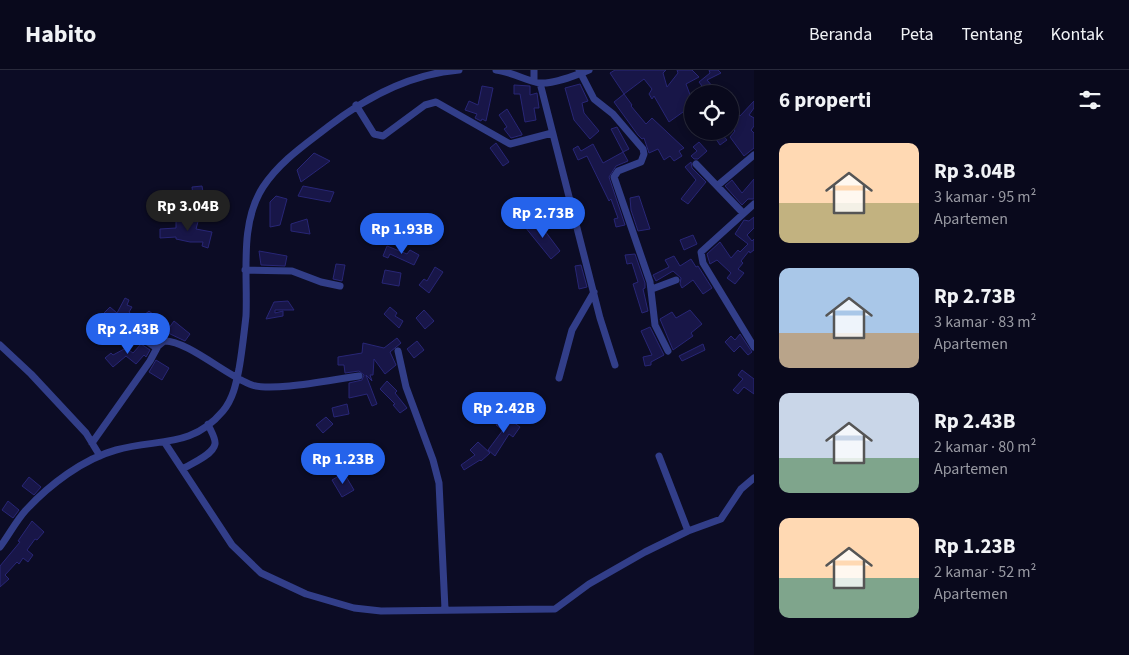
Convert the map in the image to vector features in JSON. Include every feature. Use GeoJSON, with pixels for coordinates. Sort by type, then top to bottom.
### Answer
{"type":"FeatureCollection","features":[{"type":"Feature","properties":{"kind":"street"},"geometry":{"type":"LineString","coordinates":[[0,547],[26,511],[62,478],[100,456],[116,450],[188,438],[208,424],[223,410],[233,394],[237,378],[246,315],[245,270],[251,221],[262,188],[290,157],[356,105],[403,82],[437,72],[459,70]]}},
{"type":"Feature","properties":{"kind":"street"},"geometry":{"type":"LineString","coordinates":[[496,70],[510,72],[537,81],[590,70]]}},
{"type":"Feature","properties":{"kind":"street"},"geometry":{"type":"LineString","coordinates":[[534,70],[615,365]]}},
{"type":"Feature","properties":{"kind":"street"},"geometry":{"type":"LineString","coordinates":[[580,72],[594,99],[613,114],[643,149],[644,154],[641,162],[618,171],[614,177],[652,289],[655,324],[668,351]]}},
{"type":"Feature","properties":{"kind":"street"},"geometry":{"type":"LineString","coordinates":[[356,105],[374,134],[379,136],[383,136],[425,105],[436,102],[510,144],[552,133]]}},
{"type":"Feature","properties":{"kind":"street"},"geometry":{"type":"LineString","coordinates":[[717,186],[754,155]]}},
{"type":"Feature","properties":{"kind":"street"},"geometry":{"type":"LineString","coordinates":[[696,164],[743,213]]}},
{"type":"Feature","properties":{"kind":"street"},"geometry":{"type":"LineString","coordinates":[[754,204],[703,248],[701,256],[731,312],[754,347]]}},
{"type":"Feature","properties":{"kind":"street"},"geometry":{"type":"LineString","coordinates":[[245,270],[292,271],[321,282],[340,286]]}},
{"type":"Feature","properties":{"kind":"street"},"geometry":{"type":"LineString","coordinates":[[652,289],[676,280]]}},
{"type":"Feature","properties":{"kind":"street"},"geometry":{"type":"LineString","coordinates":[[559,378],[572,330],[594,292]]}},
{"type":"Feature","properties":{"kind":"street"},"geometry":{"type":"LineString","coordinates":[[119,323],[157,348]]}},
{"type":"Feature","properties":{"kind":"street"},"geometry":{"type":"LineString","coordinates":[[92,443],[153,357],[157,348],[164,341],[172,342],[237,378],[258,387],[359,376]]}},
{"type":"Feature","properties":{"kind":"street"},"geometry":{"type":"LineString","coordinates":[[0,345],[31,374],[92,443],[100,456]]}},
{"type":"Feature","properties":{"kind":"street"},"geometry":{"type":"LineString","coordinates":[[398,350],[406,387],[434,460],[439,483],[445,609]]}},
{"type":"Feature","properties":{"kind":"street"},"geometry":{"type":"LineString","coordinates":[[182,469],[207,454],[214,446],[214,440],[208,424]]}},
{"type":"Feature","properties":{"kind":"street"},"geometry":{"type":"LineString","coordinates":[[165,443],[232,545],[255,568],[274,581],[306,594],[360,609],[380,611],[555,609],[588,584],[688,530],[722,519],[741,489],[754,478]]}},
{"type":"Feature","properties":{"kind":"street"},"geometry":{"type":"LineString","coordinates":[[659,456],[688,530]]}},
{"type":"Feature","properties":{"kind":"building"},"geometry":{"type":"Polygon","coordinates":[[[615,70],[666,70],[663,73],[667,87],[678,73],[677,70],[692,70],[699,77],[684,85],[684,113],[683,112],[669,122],[654,96],[652,99],[649,94],[652,89],[644,79],[624,94],[610,73],[615,70]]]}},
{"type":"Feature","properties":{"kind":"building"},"geometry":{"type":"Polygon","coordinates":[[[709,70],[718,70],[721,73],[707,80],[711,85],[701,85],[699,82],[710,73],[709,70]]]}},
{"type":"Feature","properties":{"kind":"building"},"geometry":{"type":"Polygon","coordinates":[[[580,84],[588,101],[582,103],[584,113],[599,131],[590,139],[574,120],[565,88],[580,84]]]}},
{"type":"Feature","properties":{"kind":"building"},"geometry":{"type":"Polygon","coordinates":[[[514,85],[530,86],[530,95],[537,93],[539,108],[534,108],[536,120],[525,122],[520,94],[514,94],[514,85]]]}},
{"type":"Feature","properties":{"kind":"building"},"geometry":{"type":"Polygon","coordinates":[[[482,86],[493,88],[486,121],[475,118],[477,114],[465,110],[469,101],[478,105],[482,86]]]}},
{"type":"Feature","properties":{"kind":"building"},"geometry":{"type":"Polygon","coordinates":[[[624,94],[646,124],[652,118],[684,148],[679,151],[682,156],[674,161],[670,156],[664,160],[658,149],[649,153],[644,138],[642,139],[638,135],[614,102],[624,94]]]}},
{"type":"Feature","properties":{"kind":"building"},"geometry":{"type":"Polygon","coordinates":[[[754,101],[754,108],[749,115],[754,118],[754,126],[751,130],[754,133],[754,148],[744,156],[732,140],[739,140],[740,116],[754,101]]]}},
{"type":"Feature","properties":{"kind":"building"},"geometry":{"type":"Polygon","coordinates":[[[507,109],[522,135],[511,138],[504,129],[507,127],[499,115],[507,109]]]}},
{"type":"Feature","properties":{"kind":"building"},"geometry":{"type":"Polygon","coordinates":[[[617,127],[629,149],[623,152],[611,129],[617,127]]]}},
{"type":"Feature","properties":{"kind":"building"},"geometry":{"type":"Polygon","coordinates":[[[717,140],[727,140],[720,145],[717,140]]]}},
{"type":"Feature","properties":{"kind":"building"},"geometry":{"type":"Polygon","coordinates":[[[699,142],[707,151],[698,159],[694,159],[691,156],[697,151],[693,147],[699,142]]]}},
{"type":"Feature","properties":{"kind":"building"},"geometry":{"type":"Polygon","coordinates":[[[496,143],[509,162],[503,166],[490,148],[496,143]]]}},
{"type":"Feature","properties":{"kind":"building"},"geometry":{"type":"Polygon","coordinates":[[[593,144],[603,163],[623,152],[628,161],[616,166],[609,177],[625,225],[616,227],[614,219],[618,218],[611,199],[609,201],[587,156],[578,160],[573,149],[578,146],[581,151],[593,144]]]}},
{"type":"Feature","properties":{"kind":"building"},"geometry":{"type":"Polygon","coordinates":[[[314,153],[330,161],[301,182],[297,170],[314,153]]]}},
{"type":"Feature","properties":{"kind":"building"},"geometry":{"type":"Polygon","coordinates":[[[691,162],[692,168],[706,182],[688,204],[681,199],[696,180],[685,167],[691,162]]]}},
{"type":"Feature","properties":{"kind":"building"},"geometry":{"type":"Polygon","coordinates":[[[754,179],[754,199],[748,199],[742,205],[725,186],[732,180],[742,193],[754,179]]]}},
{"type":"Feature","properties":{"kind":"building"},"geometry":{"type":"Polygon","coordinates":[[[202,186],[204,198],[194,204],[192,187],[202,186]]]}},
{"type":"Feature","properties":{"kind":"building"},"geometry":{"type":"Polygon","coordinates":[[[303,186],[334,192],[330,202],[298,196],[303,186]]]}},
{"type":"Feature","properties":{"kind":"building"},"geometry":{"type":"Polygon","coordinates":[[[276,196],[287,199],[280,225],[270,227],[270,202],[276,196]]]}},
{"type":"Feature","properties":{"kind":"building"},"geometry":{"type":"Polygon","coordinates":[[[639,196],[650,229],[638,231],[631,210],[630,198],[639,196]]]}},
{"type":"Feature","properties":{"kind":"building"},"geometry":{"type":"Polygon","coordinates":[[[189,216],[199,218],[196,229],[212,232],[208,248],[202,246],[203,242],[190,242],[176,239],[176,237],[160,238],[160,229],[176,228],[176,219],[189,219],[189,216]]]}},
{"type":"Feature","properties":{"kind":"building"},"geometry":{"type":"Polygon","coordinates":[[[754,217],[754,228],[747,235],[752,241],[754,239],[754,250],[750,253],[749,251],[741,261],[743,263],[738,269],[744,273],[735,284],[727,278],[731,273],[717,260],[710,264],[707,254],[720,242],[731,258],[738,250],[740,252],[748,244],[735,234],[744,220],[749,221],[754,217]]]}},
{"type":"Feature","properties":{"kind":"building"},"geometry":{"type":"Polygon","coordinates":[[[307,219],[310,234],[291,231],[291,224],[307,219]]]}},
{"type":"Feature","properties":{"kind":"building"},"geometry":{"type":"Polygon","coordinates":[[[536,219],[560,251],[551,259],[525,227],[536,219]]]}},
{"type":"Feature","properties":{"kind":"building"},"geometry":{"type":"Polygon","coordinates":[[[693,235],[697,244],[684,250],[680,240],[693,235]]]}},
{"type":"Feature","properties":{"kind":"building"},"geometry":{"type":"Polygon","coordinates":[[[387,246],[407,254],[410,250],[419,255],[414,265],[390,254],[388,258],[383,256],[387,246]]]}},
{"type":"Feature","properties":{"kind":"building"},"geometry":{"type":"Polygon","coordinates":[[[259,251],[287,256],[285,266],[261,265],[259,251]]]}},
{"type":"Feature","properties":{"kind":"building"},"geometry":{"type":"Polygon","coordinates":[[[635,254],[645,283],[645,288],[643,289],[648,311],[642,313],[633,284],[638,282],[632,263],[627,264],[625,255],[635,254]]]}},
{"type":"Feature","properties":{"kind":"building"},"geometry":{"type":"Polygon","coordinates":[[[674,256],[680,266],[691,259],[696,267],[698,266],[712,288],[703,294],[693,280],[682,288],[680,284],[681,278],[673,271],[656,281],[653,275],[669,267],[665,260],[674,256]]]}},
{"type":"Feature","properties":{"kind":"building"},"geometry":{"type":"Polygon","coordinates":[[[336,264],[345,265],[342,281],[333,279],[336,264]]]}},
{"type":"Feature","properties":{"kind":"building"},"geometry":{"type":"Polygon","coordinates":[[[581,265],[587,287],[579,289],[575,266],[581,265]]]}},
{"type":"Feature","properties":{"kind":"building"},"geometry":{"type":"Polygon","coordinates":[[[435,267],[443,272],[429,293],[419,285],[424,279],[427,281],[435,267]]]}},
{"type":"Feature","properties":{"kind":"building"},"geometry":{"type":"Polygon","coordinates":[[[385,270],[401,273],[399,286],[382,283],[385,270]]]}},
{"type":"Feature","properties":{"kind":"building"},"geometry":{"type":"Polygon","coordinates":[[[125,298],[129,300],[127,305],[132,307],[129,312],[138,320],[149,311],[154,315],[139,330],[117,317],[113,321],[104,313],[110,307],[117,313],[125,298]]]}},
{"type":"Feature","properties":{"kind":"building"},"geometry":{"type":"Polygon","coordinates":[[[288,301],[294,310],[275,310],[275,313],[283,311],[283,316],[266,319],[274,302],[288,301]]]}},
{"type":"Feature","properties":{"kind":"building"},"geometry":{"type":"Polygon","coordinates":[[[390,307],[397,313],[395,316],[403,321],[399,328],[384,314],[390,307]]]}},
{"type":"Feature","properties":{"kind":"building"},"geometry":{"type":"Polygon","coordinates":[[[424,310],[434,321],[425,329],[416,318],[424,310]]]}},
{"type":"Feature","properties":{"kind":"building"},"geometry":{"type":"Polygon","coordinates":[[[690,310],[702,324],[691,333],[693,336],[673,350],[660,319],[672,312],[676,318],[690,310]]]}},
{"type":"Feature","properties":{"kind":"building"},"geometry":{"type":"Polygon","coordinates":[[[174,321],[190,334],[185,341],[166,332],[174,321]]]}},
{"type":"Feature","properties":{"kind":"building"},"geometry":{"type":"Polygon","coordinates":[[[650,327],[664,355],[651,362],[651,365],[645,366],[643,357],[652,355],[641,331],[650,327]]]}},
{"type":"Feature","properties":{"kind":"building"},"geometry":{"type":"Polygon","coordinates":[[[740,334],[752,352],[748,355],[740,346],[734,352],[725,342],[731,336],[735,340],[740,334]]]}},
{"type":"Feature","properties":{"kind":"building"},"geometry":{"type":"Polygon","coordinates":[[[397,338],[401,343],[390,352],[396,365],[385,374],[374,359],[373,375],[370,375],[372,381],[366,375],[377,404],[372,406],[367,394],[349,398],[349,383],[362,380],[364,375],[359,371],[345,373],[344,365],[338,365],[338,357],[362,353],[363,343],[384,348],[397,338]]]}},
{"type":"Feature","properties":{"kind":"building"},"geometry":{"type":"Polygon","coordinates":[[[417,341],[424,350],[414,358],[407,349],[417,341]]]}},
{"type":"Feature","properties":{"kind":"building"},"geometry":{"type":"Polygon","coordinates":[[[141,344],[150,350],[146,357],[144,355],[136,364],[126,356],[113,367],[105,358],[111,353],[113,355],[126,348],[133,353],[141,344]]]}},
{"type":"Feature","properties":{"kind":"building"},"geometry":{"type":"Polygon","coordinates":[[[703,344],[705,350],[682,361],[679,356],[703,344]]]}},
{"type":"Feature","properties":{"kind":"building"},"geometry":{"type":"Polygon","coordinates":[[[156,360],[169,368],[162,380],[149,372],[156,360]]]}},
{"type":"Feature","properties":{"kind":"building"},"geometry":{"type":"Polygon","coordinates":[[[742,370],[754,379],[754,394],[744,387],[738,394],[733,390],[743,379],[738,375],[742,370]]]}},
{"type":"Feature","properties":{"kind":"building"},"geometry":{"type":"Polygon","coordinates":[[[387,381],[397,391],[395,393],[407,408],[400,413],[393,405],[395,404],[380,389],[387,381]]]}},
{"type":"Feature","properties":{"kind":"building"},"geometry":{"type":"Polygon","coordinates":[[[347,404],[349,414],[334,417],[332,408],[347,404]]]}},
{"type":"Feature","properties":{"kind":"building"},"geometry":{"type":"Polygon","coordinates":[[[503,415],[520,427],[513,437],[509,434],[495,456],[488,450],[503,430],[496,425],[503,415]]]}},
{"type":"Feature","properties":{"kind":"building"},"geometry":{"type":"Polygon","coordinates":[[[326,417],[333,424],[323,433],[316,425],[326,417]]]}},
{"type":"Feature","properties":{"kind":"building"},"geometry":{"type":"Polygon","coordinates":[[[478,442],[490,453],[481,461],[464,470],[461,465],[475,455],[470,450],[478,442]]]}},
{"type":"Feature","properties":{"kind":"building"},"geometry":{"type":"Polygon","coordinates":[[[344,473],[354,490],[342,497],[332,480],[344,473]]]}},
{"type":"Feature","properties":{"kind":"building"},"geometry":{"type":"Polygon","coordinates":[[[29,477],[41,487],[34,495],[22,486],[29,477]]]}},
{"type":"Feature","properties":{"kind":"building"},"geometry":{"type":"Polygon","coordinates":[[[8,501],[19,510],[13,518],[2,510],[8,501]]]}},
{"type":"Feature","properties":{"kind":"building"},"geometry":{"type":"Polygon","coordinates":[[[32,521],[44,532],[37,540],[35,539],[27,550],[33,555],[28,562],[23,558],[19,564],[17,562],[5,575],[9,579],[0,587],[0,566],[20,542],[18,541],[32,521]]]}}]}
